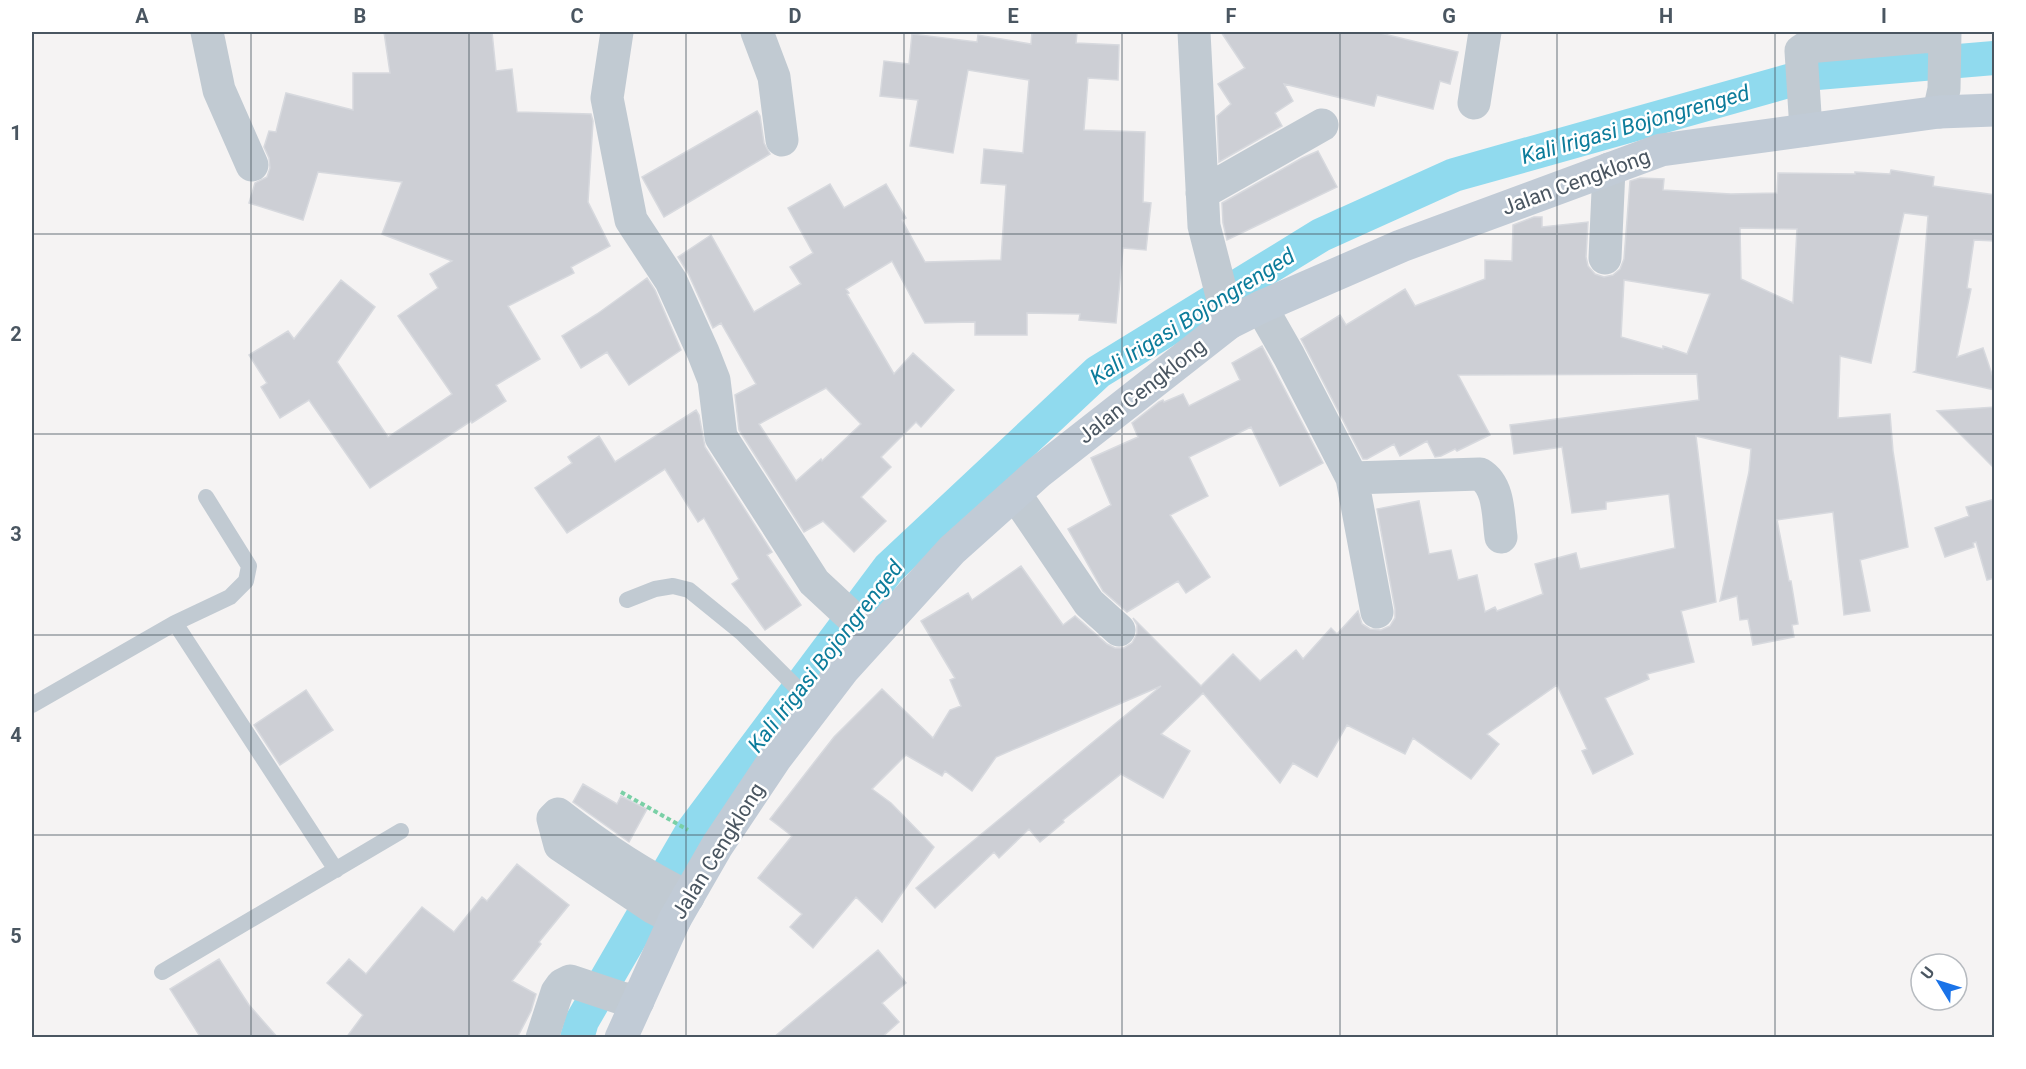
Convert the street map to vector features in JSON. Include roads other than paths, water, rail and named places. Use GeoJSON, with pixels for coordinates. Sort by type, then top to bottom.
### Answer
{"type":"FeatureCollection","features":[{"type":"Feature","properties":{"kind":"main road","name":"Jalan Cengklong"},"geometry":{"type":"LineString","coordinates":[[621,1038],[630,999],[672,903],[717,846],[811,701],[865,628],[1039,472],[1227,312],[1261,307],[1401,246],[1661,150],[1806,117],[1942,100],[1995,110]]}},
{"type":"Feature","properties":{"kind":"street"},"geometry":{"type":"LineString","coordinates":[[207,32],[219,90],[252,165]]}},
{"type":"Feature","properties":{"kind":"street"},"geometry":{"type":"LineString","coordinates":[[617,32],[607,98],[631,220],[672,281],[703,352],[714,380],[721,437],[814,582],[865,628]]}},
{"type":"Feature","properties":{"kind":"street"},"geometry":{"type":"LineString","coordinates":[[757,32],[774,77],[782,140]]}},
{"type":"Feature","properties":{"kind":"street"},"geometry":{"type":"LineString","coordinates":[[1194,32],[1204,226],[1227,312]]}},
{"type":"Feature","properties":{"kind":"street"},"geometry":{"type":"LineString","coordinates":[[1474,103],[1485,32]]}},
{"type":"Feature","properties":{"kind":"street"},"geometry":{"type":"LineString","coordinates":[[1806,117],[1801,51],[1808,47],[1944,36],[1942,100]]}},
{"type":"Feature","properties":{"kind":"street"},"geometry":{"type":"LineString","coordinates":[[1203,193],[1322,125]]}},
{"type":"Feature","properties":{"kind":"street"},"geometry":{"type":"LineString","coordinates":[[1605,258],[1609,169]]}},
{"type":"Feature","properties":{"kind":"street"},"geometry":{"type":"LineString","coordinates":[[1261,307],[1352,478],[1377,612]]}},
{"type":"Feature","properties":{"kind":"street"},"geometry":{"type":"LineString","coordinates":[[1352,478],[1480,474],[1494,489],[1501,537]]}},
{"type":"Feature","properties":{"kind":"street"},"geometry":{"type":"LineString","coordinates":[[1015,494],[1089,603],[1119,630]]}},
{"type":"Feature","properties":{"kind":"street"},"geometry":{"type":"LineString","coordinates":[[589,852],[672,903]]}},
{"type":"Feature","properties":{"kind":"street"},"geometry":{"type":"LineString","coordinates":[[542,1038],[557,992],[562,985],[570,981],[630,999]]}},
{"type":"Feature","properties":{"kind":"lane"},"geometry":{"type":"LineString","coordinates":[[32,705],[175,623],[230,597],[246,581],[249,566],[206,497]]}},
{"type":"Feature","properties":{"kind":"lane"},"geometry":{"type":"LineString","coordinates":[[627,600],[656,589],[673,586],[689,590],[741,633],[811,701]]}},
{"type":"Feature","properties":{"kind":"lane"},"geometry":{"type":"LineString","coordinates":[[175,623],[336,870]]}},
{"type":"Feature","properties":{"kind":"lane"},"geometry":{"type":"LineString","coordinates":[[162,972],[401,831]]}},
{"type":"Feature","properties":{"kind":"waterway","name":"Kali Irigasi Bojongrenged"},"geometry":{"type":"LineString","coordinates":[[577,1038],[582,1021],[691,833],[889,568],[1098,372],[1321,235],[1454,175],[1817,73],[1994,58]]}}]}
